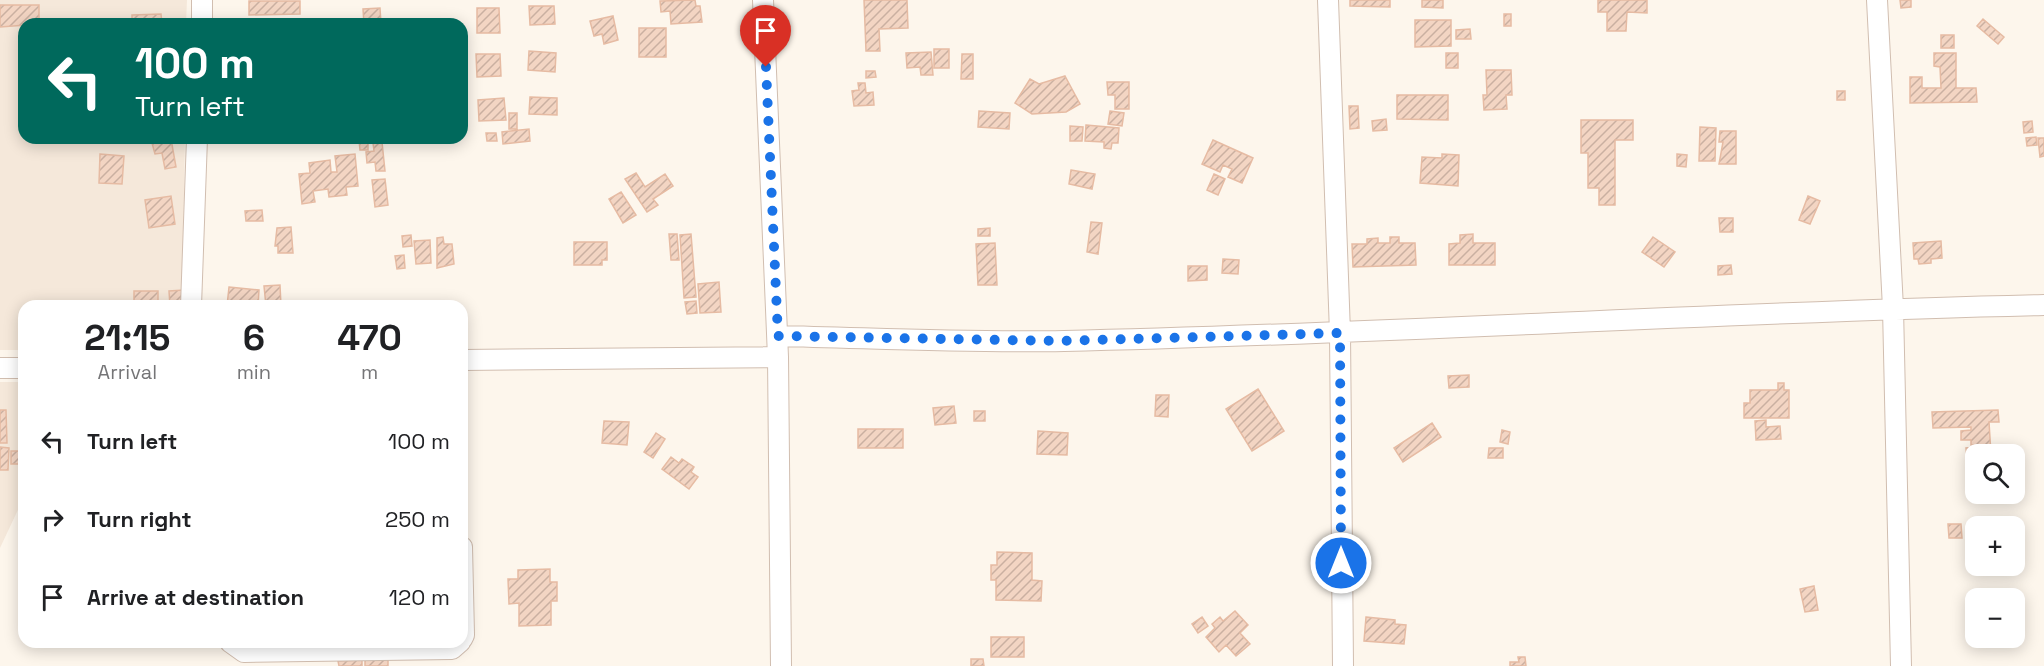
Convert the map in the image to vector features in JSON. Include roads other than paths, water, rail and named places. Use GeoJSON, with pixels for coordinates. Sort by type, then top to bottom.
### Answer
{"type":"FeatureCollection","features":[{"type":"Feature","properties":{"kind":"street"},"geometry":{"type":"LineString","coordinates":[[202,0],[202,18]]}},
{"type":"Feature","properties":{"kind":"street"},"geometry":{"type":"LineString","coordinates":[[763,0],[778,336],[781,666]]}},
{"type":"Feature","properties":{"kind":"street"},"geometry":{"type":"LineString","coordinates":[[1328,0],[1340,333],[1343,666]]}},
{"type":"Feature","properties":{"kind":"street"},"geometry":{"type":"LineString","coordinates":[[1877,0],[1893,308],[1901,666]]}},
{"type":"Feature","properties":{"kind":"street"},"geometry":{"type":"LineString","coordinates":[[192,300],[197,144]]}},
{"type":"Feature","properties":{"kind":"street"},"geometry":{"type":"LineString","coordinates":[[778,336],[1060,341],[1340,333],[1893,308],[2044,305]]}},
{"type":"Feature","properties":{"kind":"street"},"geometry":{"type":"LineString","coordinates":[[468,360],[778,357]]}},
{"type":"Feature","properties":{"kind":"street"},"geometry":{"type":"LineString","coordinates":[[0,368],[18,368]]}},
{"type":"Feature","properties":{"kind":"street"},"geometry":{"type":"LineString","coordinates":[[238,648],[244,652],[453,648]]}}]}
